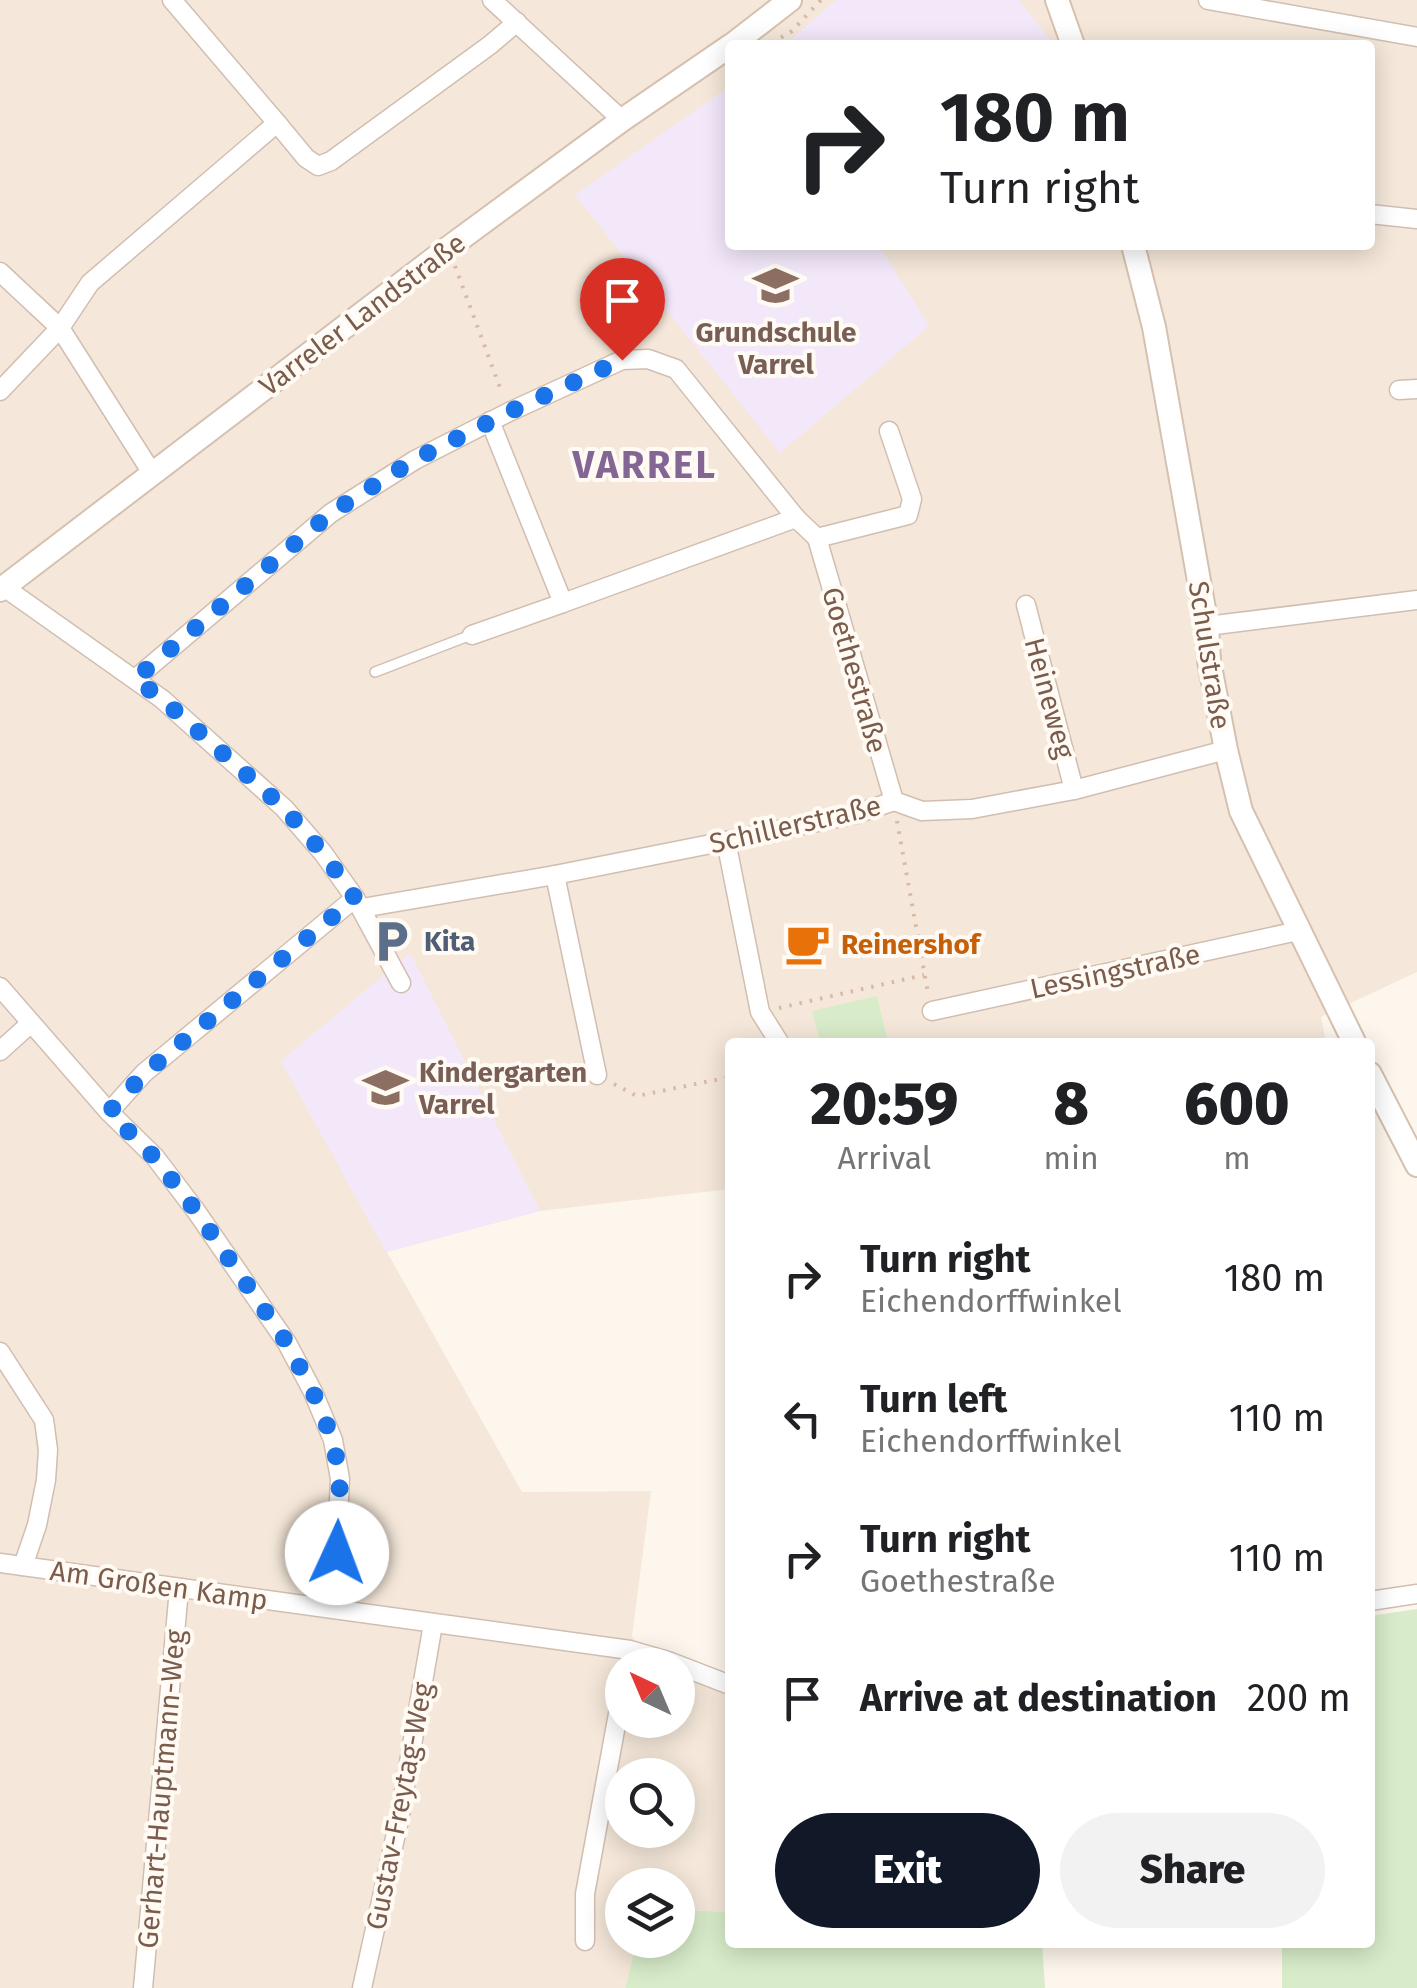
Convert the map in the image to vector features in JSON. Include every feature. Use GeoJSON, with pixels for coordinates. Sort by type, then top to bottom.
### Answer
{"type":"FeatureCollection","features":[{"type":"Feature","properties":{"kind":"street"},"geometry":{"type":"LineString","coordinates":[[172,0],[306,158],[318,166],[331,161],[490,46],[507,8],[622,120]]}},
{"type":"Feature","properties":{"kind":"street","name":"Varreler Landstraße"},"geometry":{"type":"LineString","coordinates":[[739,40],[790,0]]}},
{"type":"Feature","properties":{"kind":"street"},"geometry":{"type":"LineString","coordinates":[[1057,0],[1071,40]]}},
{"type":"Feature","properties":{"kind":"street"},"geometry":{"type":"LineString","coordinates":[[1208,0],[1417,37]]}},
{"type":"Feature","properties":{"kind":"street","name":"Varreler Landstraße"},"geometry":{"type":"LineString","coordinates":[[2,589],[448,248],[725,50]]}},
{"type":"Feature","properties":{"kind":"street"},"geometry":{"type":"LineString","coordinates":[[0,391],[60,328],[90,283],[277,123]]}},
{"type":"Feature","properties":{"kind":"street"},"geometry":{"type":"LineString","coordinates":[[1375,215],[1417,220]]}},
{"type":"Feature","properties":{"kind":"street","name":"Schulstraße"},"geometry":{"type":"LineString","coordinates":[[1135,250],[1154,327],[1210,661],[1241,811],[1352,1038]]}},
{"type":"Feature","properties":{"kind":"street"},"geometry":{"type":"LineString","coordinates":[[0,272],[60,328],[152,473]]}},
{"type":"Feature","properties":{"kind":"street","name":"Goethestraße"},"geometry":{"type":"LineString","coordinates":[[135,679],[331,513],[414,460],[622,360],[648,359],[676,369],[816,538],[894,801]]}},
{"type":"Feature","properties":{"kind":"street"},"geometry":{"type":"LineString","coordinates":[[490,422],[563,603]]}},
{"type":"Feature","properties":{"kind":"street"},"geometry":{"type":"LineString","coordinates":[[816,538],[908,515],[912,499],[889,431]]}},
{"type":"Feature","properties":{"kind":"street"},"geometry":{"type":"LineString","coordinates":[[472,634],[796,518]]}},
{"type":"Feature","properties":{"kind":"street"},"geometry":{"type":"LineString","coordinates":[[2,589],[135,679],[284,808],[323,853],[358,903],[401,983]]}},
{"type":"Feature","properties":{"kind":"street"},"geometry":{"type":"LineString","coordinates":[[1207,626],[1417,600]]}},
{"type":"Feature","properties":{"kind":"street","name":"Heineweg"},"geometry":{"type":"LineString","coordinates":[[1026,605],[1074,790]]}},
{"type":"Feature","properties":{"kind":"street","name":"Schillerstraße"},"geometry":{"type":"LineString","coordinates":[[358,903],[556,874],[856,814],[894,801],[922,811],[972,809],[1074,790],[1226,750]]}},
{"type":"Feature","properties":{"kind":"street"},"geometry":{"type":"LineString","coordinates":[[726,841],[760,1012],[776,1038]]}},
{"type":"Feature","properties":{"kind":"street"},"geometry":{"type":"LineString","coordinates":[[556,874],[596,1076]]}},
{"type":"Feature","properties":{"kind":"street"},"geometry":{"type":"LineString","coordinates":[[109,1112],[144,1074],[358,903]]}},
{"type":"Feature","properties":{"kind":"street","name":"Lessingstraße"},"geometry":{"type":"LineString","coordinates":[[932,1011],[1298,931]]}},
{"type":"Feature","properties":{"kind":"street"},"geometry":{"type":"LineString","coordinates":[[0,987],[109,1112],[154,1157],[287,1343],[333,1440],[340,1479],[334,1608]]}},
{"type":"Feature","properties":{"kind":"street"},"geometry":{"type":"LineString","coordinates":[[0,1051],[31,1024]]}},
{"type":"Feature","properties":{"kind":"street"},"geometry":{"type":"LineString","coordinates":[[1375,1084],[1417,1165]]}},
{"type":"Feature","properties":{"kind":"street"},"geometry":{"type":"LineString","coordinates":[[0,1352],[44,1420],[48,1450],[37,1526],[23,1566]]}},
{"type":"Feature","properties":{"kind":"street","name":"Am Großen Kamp"},"geometry":{"type":"LineString","coordinates":[[0,1563],[334,1608],[605,1653]]}},
{"type":"Feature","properties":{"kind":"street","name":"Gerhart-Hauptmann-Weg"},"geometry":{"type":"LineString","coordinates":[[142,1988],[179,1589]]}},
{"type":"Feature","properties":{"kind":"street"},"geometry":{"type":"LineString","coordinates":[[1375,1601],[1417,1594]]}},
{"type":"Feature","properties":{"kind":"street","name":"Gustav-Freytag-Weg"},"geometry":{"type":"LineString","coordinates":[[362,1988],[399,1820],[434,1624]]}},
{"type":"Feature","properties":{"kind":"street","name":"Am Großen Kamp"},"geometry":{"type":"LineString","coordinates":[[695,1671],[725,1683]]}},
{"type":"Feature","properties":{"kind":"street"},"geometry":{"type":"LineString","coordinates":[[586,1941],[585,1894],[614,1738]]}},
{"type":"Feature","properties":{"kind":"lane"},"geometry":{"type":"LineString","coordinates":[[375,672],[472,634]]}},
{"type":"Feature","properties":{"kind":"path"},"geometry":{"type":"LineString","coordinates":[[777,40],[792,31],[822,0]]}},
{"type":"Feature","properties":{"kind":"path"},"geometry":{"type":"LineString","coordinates":[[448,248],[509,412]]}},
{"type":"Feature","properties":{"kind":"path"},"geometry":{"type":"LineString","coordinates":[[894,801],[932,1011]]}},
{"type":"Feature","properties":{"kind":"path"},"geometry":{"type":"LineString","coordinates":[[760,1012],[924,974]]}},
{"type":"Feature","properties":{"kind":"path"},"geometry":{"type":"LineString","coordinates":[[596,1076],[638,1096],[725,1078]]}},
{"type":"Feature","properties":{"kind":"shaded area"},"geometry":{"type":"Polygon","coordinates":[[[0,0],[1417,0],[1417,972],[1321,1017],[1325,1038],[725,1038],[725,1190],[540,1211],[387,1252],[522,1492],[651,1491],[632,1636],[640,1648],[605,1648],[605,1738],[695,1738],[695,1681],[725,1693],[725,1912],[695,1911],[695,1868],[605,1868],[605,1958],[632,1958],[625,1988],[0,1988],[0,0]]]}},
{"type":"Feature","properties":{"kind":"shaded area"},"geometry":{"type":"Polygon","coordinates":[[[836,0],[1019,0],[1050,40],[790,40],[836,0]]]}},
{"type":"Feature","properties":{"kind":"shaded area","name":"Grundschule Varrel"},"geometry":{"type":"Polygon","coordinates":[[[725,90],[725,250],[882,250],[929,326],[780,453],[575,195],[725,90]]]}},
{"type":"Feature","properties":{"kind":"shaded area","name":"Kindergarten Varrel"},"geometry":{"type":"Polygon","coordinates":[[[410,953],[540,1211],[386,1252],[281,1061],[410,953]]]}},
{"type":"Feature","properties":{"kind":"green space"},"geometry":{"type":"Polygon","coordinates":[[[877,996],[887,1038],[819,1038],[812,1011],[877,996]]]}},
{"type":"Feature","properties":{"kind":"green space"},"geometry":{"type":"Polygon","coordinates":[[[1417,1609],[1417,1988],[1282,1988],[1282,1948],[1375,1948],[1375,1615],[1417,1609]]]}},
{"type":"Feature","properties":{"kind":"green space"},"geometry":{"type":"Polygon","coordinates":[[[695,1911],[725,1912],[725,1948],[1042,1948],[1045,1988],[625,1988],[632,1958],[695,1958],[695,1911]]]}},
{"type":"Feature","properties":{"kind":"place","name":"Grundschule Varrel"},"geometry":{"type":"Point","coordinates":[776,286]}},
{"type":"Feature","properties":{"kind":"place","name":"Kita"},"geometry":{"type":"Point","coordinates":[391,941]}},
{"type":"Feature","properties":{"kind":"place","name":"Reinershof"},"geometry":{"type":"Point","coordinates":[808,944]}},
{"type":"Feature","properties":{"kind":"place","name":"Kindergarten Varrel"},"geometry":{"type":"Point","coordinates":[386,1088]}},
{"type":"Feature","properties":{"kind":"district","name":"VARREL"},"geometry":{"type":"Point","coordinates":[645,465]}},
{"type":"Feature","properties":{"kind":"route"},"geometry":{"type":"LineString","coordinates":[[337,1553],[340,1479],[333,1440],[313,1392],[287,1343],[196,1211],[154,1157],[109,1112],[144,1074],[355,898],[284,808],[135,679],[331,513],[414,460],[622,360]]}}]}
